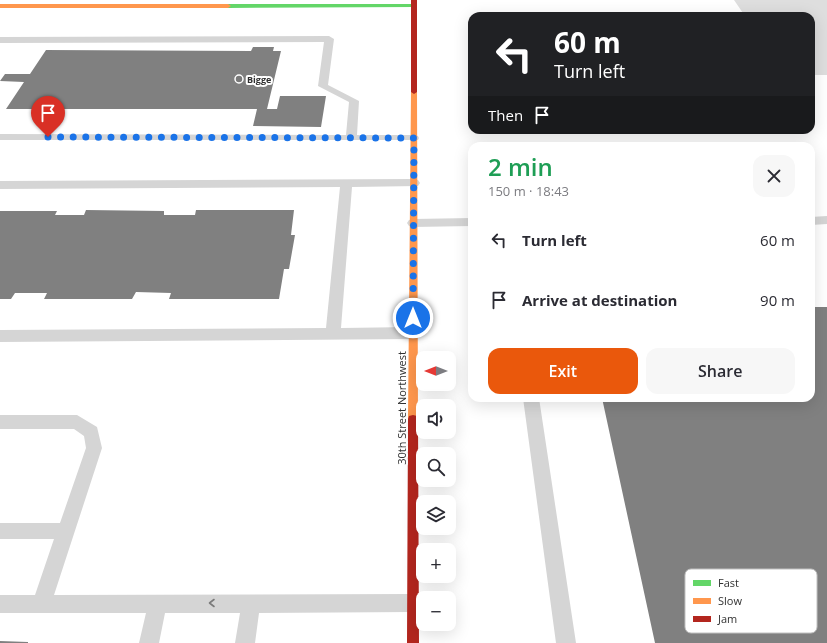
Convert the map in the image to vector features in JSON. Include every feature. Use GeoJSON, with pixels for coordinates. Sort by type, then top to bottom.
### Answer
{"type":"FeatureCollection","features":[{"type":"Feature","properties":{"kind":"street"},"geometry":{"type":"LineString","coordinates":[[0,6],[414,3]]}},
{"type":"Feature","properties":{"kind":"street","name":"30th Street Northwest"},"geometry":{"type":"LineString","coordinates":[[413,643],[414,3]]}},
{"type":"Feature","properties":{"kind":"lane"},"geometry":{"type":"LineString","coordinates":[[0,40],[329,39],[323,86],[354,100],[351,138]]}},
{"type":"Feature","properties":{"kind":"lane"},"geometry":{"type":"LineString","coordinates":[[0,136],[414,138]]}},
{"type":"Feature","properties":{"kind":"lane"},"geometry":{"type":"LineString","coordinates":[[0,185],[414,183]]}},
{"type":"Feature","properties":{"kind":"lane"},"geometry":{"type":"LineString","coordinates":[[333,334],[346,184]]}},
{"type":"Feature","properties":{"kind":"lane"},"geometry":{"type":"LineString","coordinates":[[815,220],[827,220]]}},
{"type":"Feature","properties":{"kind":"lane"},"geometry":{"type":"LineString","coordinates":[[413,223],[468,222]]}},
{"type":"Feature","properties":{"kind":"lane"},"geometry":{"type":"LineString","coordinates":[[0,336],[413,334]]}},
{"type":"Feature","properties":{"kind":"lane"},"geometry":{"type":"LineString","coordinates":[[532,402],[566,643]]}},
{"type":"Feature","properties":{"kind":"lane"},"geometry":{"type":"LineString","coordinates":[[0,422],[77,422],[91,432],[94,448],[41,604]]}},
{"type":"Feature","properties":{"kind":"lane"},"geometry":{"type":"LineString","coordinates":[[0,531],[66,531]]}},
{"type":"Feature","properties":{"kind":"lane"},"geometry":{"type":"LineString","coordinates":[[245,643],[251,603]]}},
{"type":"Feature","properties":{"kind":"lane"},"geometry":{"type":"LineString","coordinates":[[0,604],[413,603]]}},
{"type":"Feature","properties":{"kind":"lane"},"geometry":{"type":"LineString","coordinates":[[149,643],[158,604]]}},
{"type":"Feature","properties":{"kind":"shaded area"},"geometry":{"type":"Polygon","coordinates":[[[771,0],[827,0],[827,10],[784,10],[771,0]]]}},
{"type":"Feature","properties":{"kind":"building"},"geometry":{"type":"Polygon","coordinates":[[[253,47],[274,47],[273,51],[281,51],[267,109],[277,109],[280,96],[326,96],[321,127],[253,126],[257,109],[6,109],[24,82],[0,81],[5,74],[30,74],[46,50],[251,51],[253,47]]]}},
{"type":"Feature","properties":{"kind":"building"},"geometry":{"type":"Polygon","coordinates":[[[86,210],[164,211],[164,215],[195,215],[196,210],[294,210],[291,235],[295,235],[289,269],[284,269],[279,299],[169,299],[171,293],[136,292],[132,299],[44,299],[47,293],[15,293],[11,299],[0,299],[0,211],[57,211],[55,215],[84,215],[86,210]]]}},
{"type":"Feature","properties":{"kind":"building"},"geometry":{"type":"Polygon","coordinates":[[[815,307],[827,307],[827,643],[655,643],[603,402],[815,402],[815,307]]]}},
{"type":"Feature","properties":{"kind":"building"},"geometry":{"type":"Polygon","coordinates":[[[0,641],[28,642],[28,643],[0,643],[0,641]]]}},
{"type":"Feature","properties":{"kind":"taxiway"},"geometry":{"type":"LineString","coordinates":[[761,0],[770,12]]}},
{"type":"Feature","properties":{"kind":"runway"},"geometry":{"type":"LineString","coordinates":[[815,31],[827,31]]}},
{"type":"Feature","properties":{"kind":"traffic: fast"},"geometry":{"type":"LineString","coordinates":[[228,6],[414,6]]}},
{"type":"Feature","properties":{"kind":"traffic: slow"},"geometry":{"type":"LineString","coordinates":[[0,6],[228,6]]}},
{"type":"Feature","properties":{"kind":"traffic: slow"},"geometry":{"type":"LineString","coordinates":[[413,419],[414,92]]}},
{"type":"Feature","properties":{"kind":"traffic: jam"},"geometry":{"type":"LineString","coordinates":[[414,0],[414,92]]}},
{"type":"Feature","properties":{"kind":"traffic: jam"},"geometry":{"type":"LineString","coordinates":[[413,419],[413,643]]}},
{"type":"Feature","properties":{"kind":"place","name":"Bigge"},"geometry":{"type":"Point","coordinates":[239,79]}},
{"type":"Feature","properties":{"kind":"route"},"geometry":{"type":"LineString","coordinates":[[48,137],[414,138],[413,318]]}}]}
